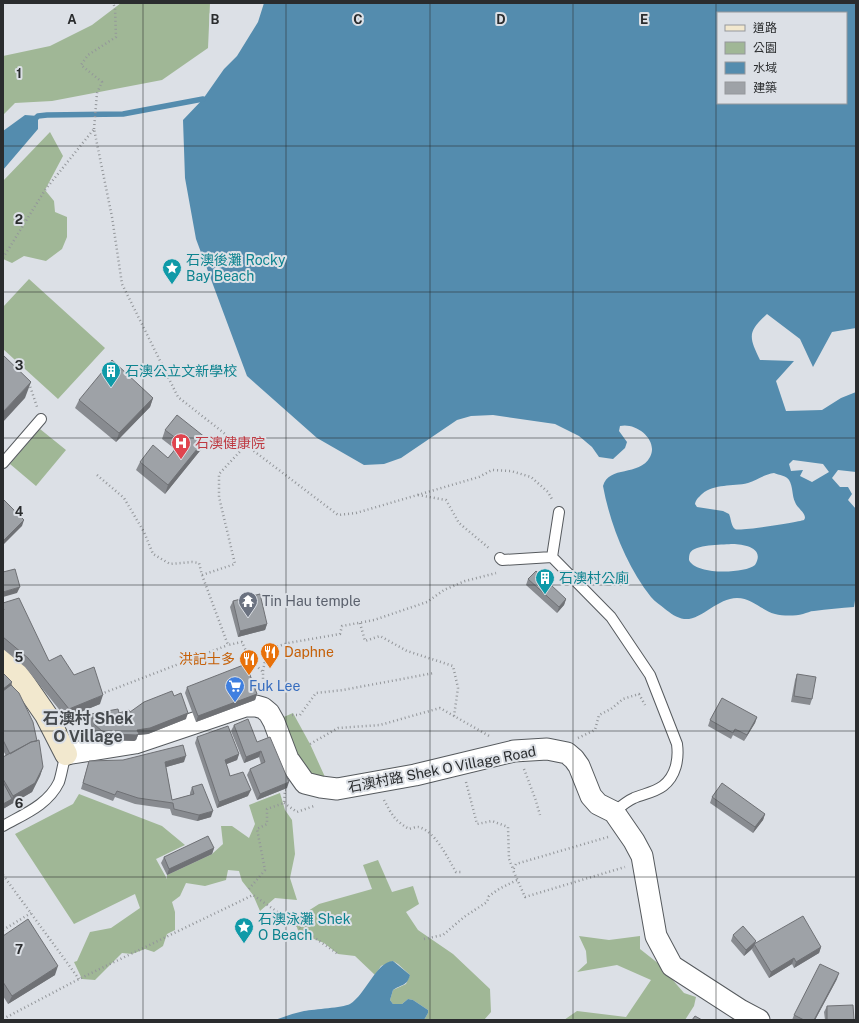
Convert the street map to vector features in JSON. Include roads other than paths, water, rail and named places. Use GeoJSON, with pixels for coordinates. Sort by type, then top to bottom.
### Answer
{"type":"FeatureCollection","features":[{"type":"Feature","properties":{"kind":"street"},"geometry":{"type":"LineString","coordinates":[[3,658],[19,676],[46,715],[66,754]]}},
{"type":"Feature","properties":{"kind":"street","name":"石澳村路 Shek O Village Road"},"geometry":{"type":"LineString","coordinates":[[66,754],[135,743],[245,706],[256,706],[263,708],[269,713],[288,759],[305,783],[337,789],[415,775],[509,753],[547,749],[567,753],[574,759],[579,766],[591,796],[598,804],[614,812]]}},
{"type":"Feature","properties":{"kind":"street"},"geometry":{"type":"LineString","coordinates":[[614,812],[642,856],[656,936],[672,966],[740,1010],[759,1020]]}},
{"type":"Feature","properties":{"kind":"lane"},"geometry":{"type":"LineString","coordinates":[[3,463],[41,419]]}},
{"type":"Feature","properties":{"kind":"lane"},"geometry":{"type":"LineString","coordinates":[[552,557],[559,512]]}},
{"type":"Feature","properties":{"kind":"lane"},"geometry":{"type":"LineString","coordinates":[[500,558],[502,560],[552,557],[611,617],[650,675],[677,744],[679,754],[677,766],[664,786],[645,795],[633,798],[614,812]]}},
{"type":"Feature","properties":{"kind":"lane"},"geometry":{"type":"LineString","coordinates":[[3,826],[40,805],[52,794],[59,780],[66,754]]}},
{"type":"Feature","properties":{"kind":"water"},"geometry":{"type":"Polygon","coordinates":[[[264,3],[856,3],[856,328],[832,332],[813,367],[800,339],[767,314],[753,330],[752,335],[752,340],[760,360],[794,361],[776,381],[786,411],[822,410],[841,398],[856,392],[856,472],[838,470],[832,478],[840,487],[848,487],[852,494],[848,500],[856,509],[856,594],[854,607],[813,611],[796,615],[785,615],[775,614],[752,602],[737,598],[723,602],[697,617],[690,619],[679,618],[667,611],[651,597],[642,585],[627,559],[610,515],[603,486],[611,475],[639,467],[650,457],[652,451],[649,439],[633,427],[626,425],[620,426],[619,431],[627,442],[625,448],[613,459],[599,457],[592,447],[579,436],[555,424],[493,415],[471,416],[457,420],[401,458],[384,464],[364,465],[317,438],[247,376],[196,239],[185,178],[183,120],[203,99],[224,69],[237,56],[258,22],[264,3]],[[793,460],[789,464],[791,471],[803,470],[800,476],[812,482],[829,472],[823,464],[793,460]],[[774,473],[748,483],[712,488],[702,494],[697,499],[695,504],[697,507],[723,511],[729,514],[733,526],[735,529],[739,530],[780,525],[804,520],[804,514],[794,500],[789,480],[774,473]],[[736,544],[703,546],[697,548],[690,553],[689,560],[693,565],[700,568],[720,572],[741,570],[755,565],[758,559],[755,550],[736,544]]]}},
{"type":"Feature","properties":{"kind":"water"},"geometry":{"type":"Polygon","coordinates":[[[25,115],[38,116],[38,129],[3,170],[3,131],[25,115]]]}},
{"type":"Feature","properties":{"kind":"water"},"geometry":{"type":"Polygon","coordinates":[[[393,961],[410,975],[406,983],[393,990],[390,1000],[393,1004],[402,1004],[408,999],[413,1000],[428,1010],[424,1020],[275,1020],[304,1011],[350,1004],[356,999],[381,967],[393,961]]]}},
{"type":"Feature","properties":{"kind":"waterway"},"geometry":{"type":"LineString","coordinates":[[33,121],[38,116],[47,115],[123,114],[203,99]]}},
{"type":"Feature","properties":{"kind":"place","name":"石澳後灘 Rocky Bay Beach"},"geometry":{"type":"Point","coordinates":[172,285]}},
{"type":"Feature","properties":{"kind":"place","name":"石澳公立文新學校"},"geometry":{"type":"Point","coordinates":[111,388]}},
{"type":"Feature","properties":{"kind":"place","name":"石澳健康院"},"geometry":{"type":"Point","coordinates":[181,460]}},
{"type":"Feature","properties":{"kind":"place","name":"石澳村公廁"},"geometry":{"type":"Point","coordinates":[545,595]}},
{"type":"Feature","properties":{"kind":"place","name":"Tin Hau temple"},"geometry":{"type":"Point","coordinates":[248,618]}},
{"type":"Feature","properties":{"kind":"place","name":"Daphne"},"geometry":{"type":"Point","coordinates":[270,669]}},
{"type":"Feature","properties":{"kind":"place","name":"洪記士多"},"geometry":{"type":"Point","coordinates":[249,676]}},
{"type":"Feature","properties":{"kind":"place","name":"Fuk Lee"},"geometry":{"type":"Point","coordinates":[235,703]}},
{"type":"Feature","properties":{"kind":"place","name":"石澳泳灘 Shek O Beach"},"geometry":{"type":"Point","coordinates":[244,944]}},
{"type":"Feature","properties":{"kind":"district","name":"石澳村 Shek O Village"},"geometry":{"type":"Point","coordinates":[88,727]}}]}
